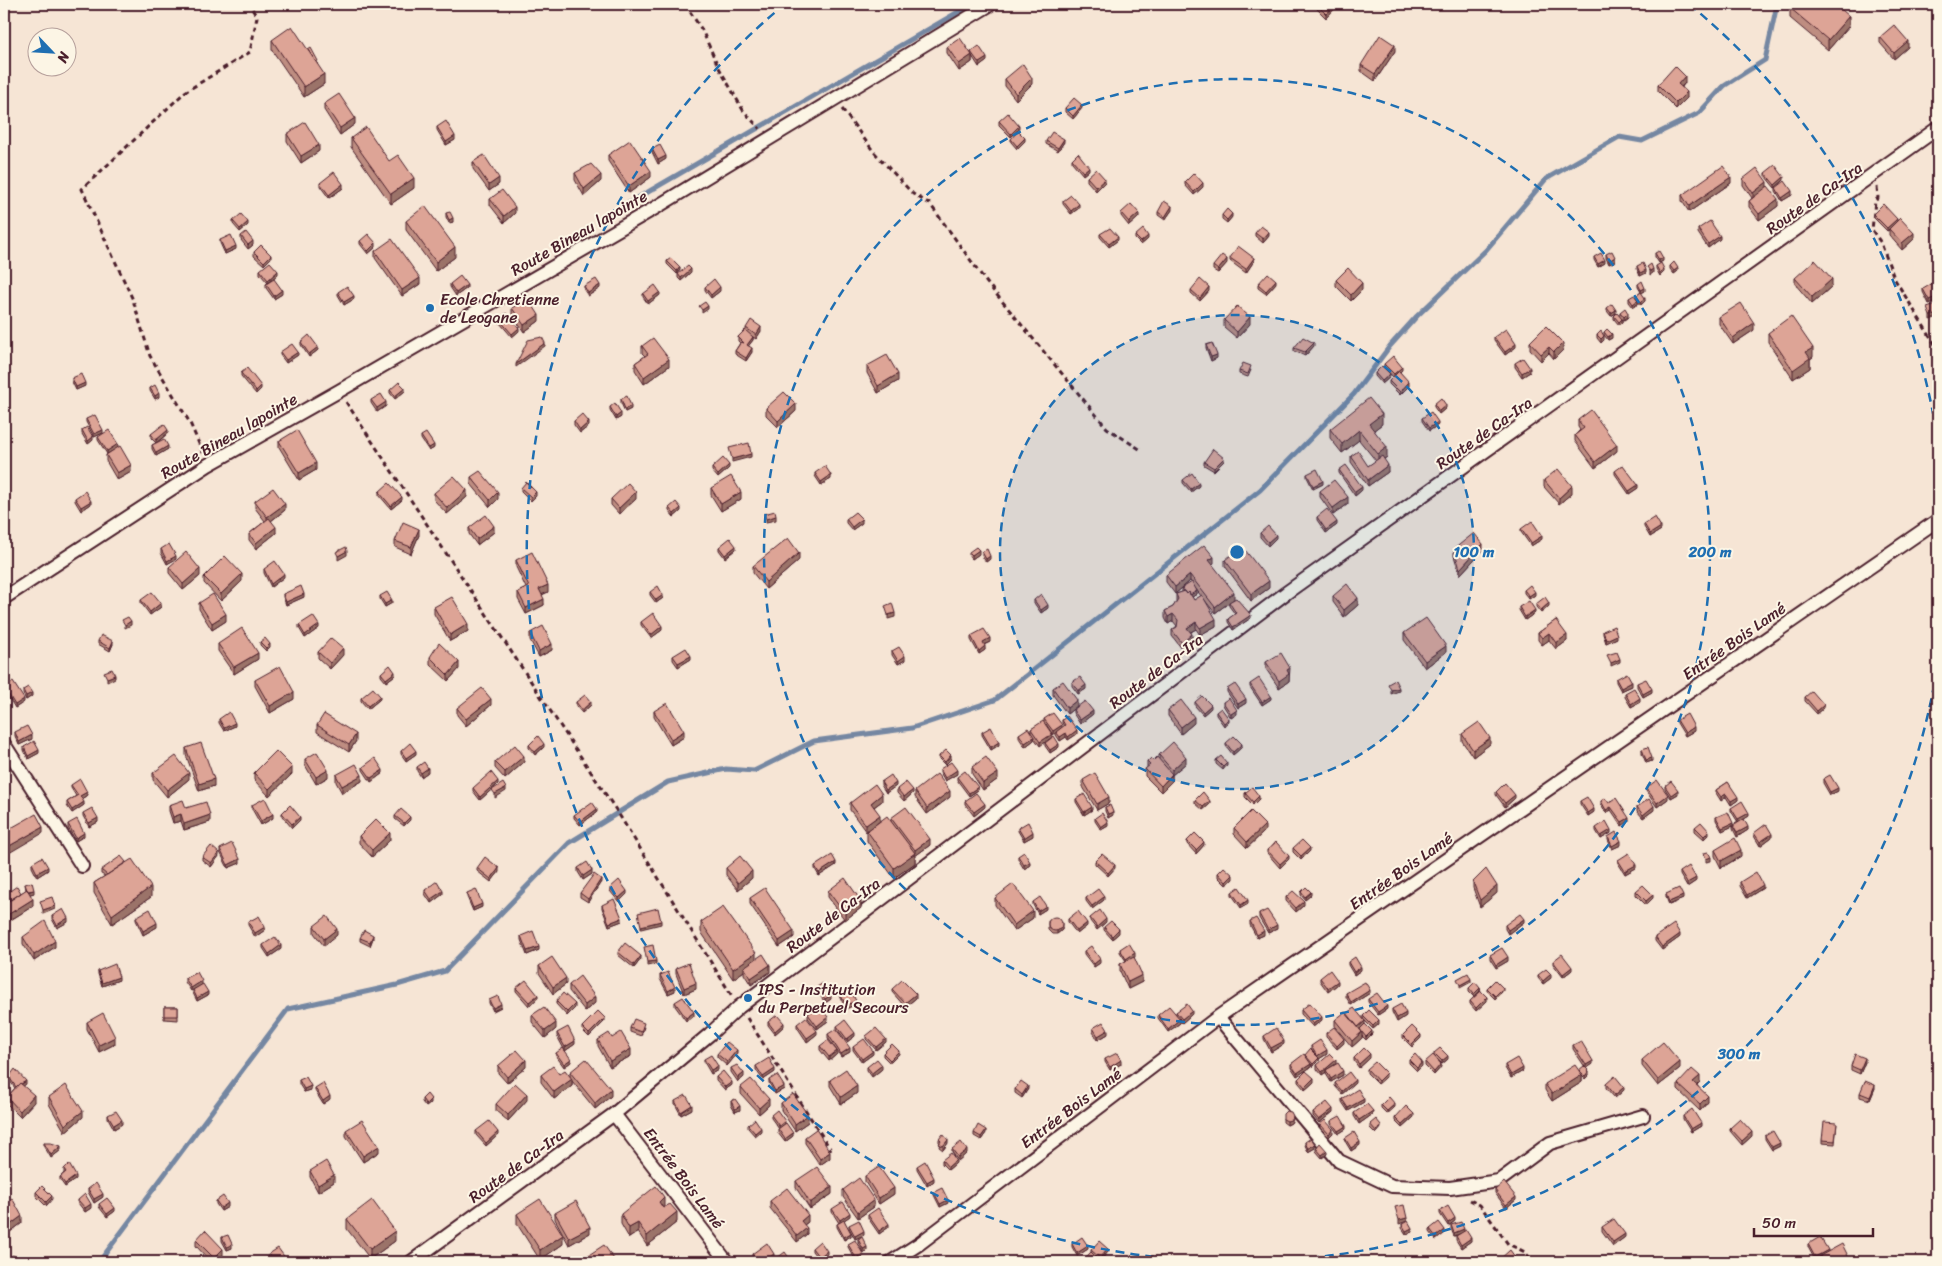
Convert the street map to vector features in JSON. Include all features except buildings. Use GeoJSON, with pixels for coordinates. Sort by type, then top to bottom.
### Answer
{"type":"FeatureCollection","features":[{"type":"Feature","properties":{"kind":"street","name":"Route Bineau lapointe"},"geometry":{"type":"LineString","coordinates":[[4,598],[208,465],[647,213],[991,4]]}},
{"type":"Feature","properties":{"kind":"street","name":"Route de Ca-Ira"},"geometry":{"type":"LineString","coordinates":[[411,1262],[614,1114],[710,1034],[739,1007],[1286,593],[1938,128]]}},
{"type":"Feature","properties":{"kind":"street","name":"Entrée Bois Lamé"},"geometry":{"type":"LineString","coordinates":[[891,1262],[919,1244],[1218,1017],[1938,520]]}},
{"type":"Feature","properties":{"kind":"street"},"geometry":{"type":"LineString","coordinates":[[4,744],[82,866]]}},
{"type":"Feature","properties":{"kind":"street"},"geometry":{"type":"LineString","coordinates":[[1218,1017],[1339,1161],[1392,1186],[1450,1188],[1499,1181],[1550,1143],[1643,1116]]}},
{"type":"Feature","properties":{"kind":"street","name":"Entrée Bois Lamé"},"geometry":{"type":"LineString","coordinates":[[614,1114],[728,1262]]}},
{"type":"Feature","properties":{"kind":"path"},"geometry":{"type":"LineString","coordinates":[[208,465],[190,423],[150,356],[129,292],[82,189],[186,92],[250,52],[257,17],[249,4]]}},
{"type":"Feature","properties":{"kind":"path"},"geometry":{"type":"LineString","coordinates":[[685,4],[702,30],[718,66],[743,110],[770,138]]}},
{"type":"Feature","properties":{"kind":"path"},"geometry":{"type":"LineString","coordinates":[[827,103],[843,109],[874,152],[913,194],[930,204],[986,283],[1107,428],[1141,450]]}},
{"type":"Feature","properties":{"kind":"path"},"geometry":{"type":"LineString","coordinates":[[1876,174],[1878,198],[1875,201],[1872,230],[1881,243],[1894,278],[1938,349]]}},
{"type":"Feature","properties":{"kind":"path"},"geometry":{"type":"LineString","coordinates":[[339,391],[618,813],[831,1150]]}},
{"type":"Feature","properties":{"kind":"path"},"geometry":{"type":"LineString","coordinates":[[1450,1188],[1480,1205],[1508,1244],[1525,1252],[1533,1262]]}},
{"type":"Feature","properties":{"kind":"waterway"},"geometry":{"type":"LineString","coordinates":[[598,221],[972,4]]}},
{"type":"Feature","properties":{"kind":"waterway"},"geometry":{"type":"LineString","coordinates":[[99,1262],[288,1009],[397,985],[445,971],[569,843],[668,782],[726,769],[754,771],[814,741],[912,728],[995,700],[1260,490],[1354,394],[1390,346],[1417,316],[1486,250],[1546,179],[1619,137],[1642,141],[1699,113],[1724,86],[1765,60],[1776,9],[1780,4]]}},
{"type":"Feature","properties":{"kind":"place","name":"Ecole Chretienne de Leogane"},"geometry":{"type":"Point","coordinates":[430,308]}},
{"type":"Feature","properties":{"kind":"place","name":"IPS - Institution du Perpetuel Secours"},"geometry":{"type":"Point","coordinates":[748,998]}}]}
